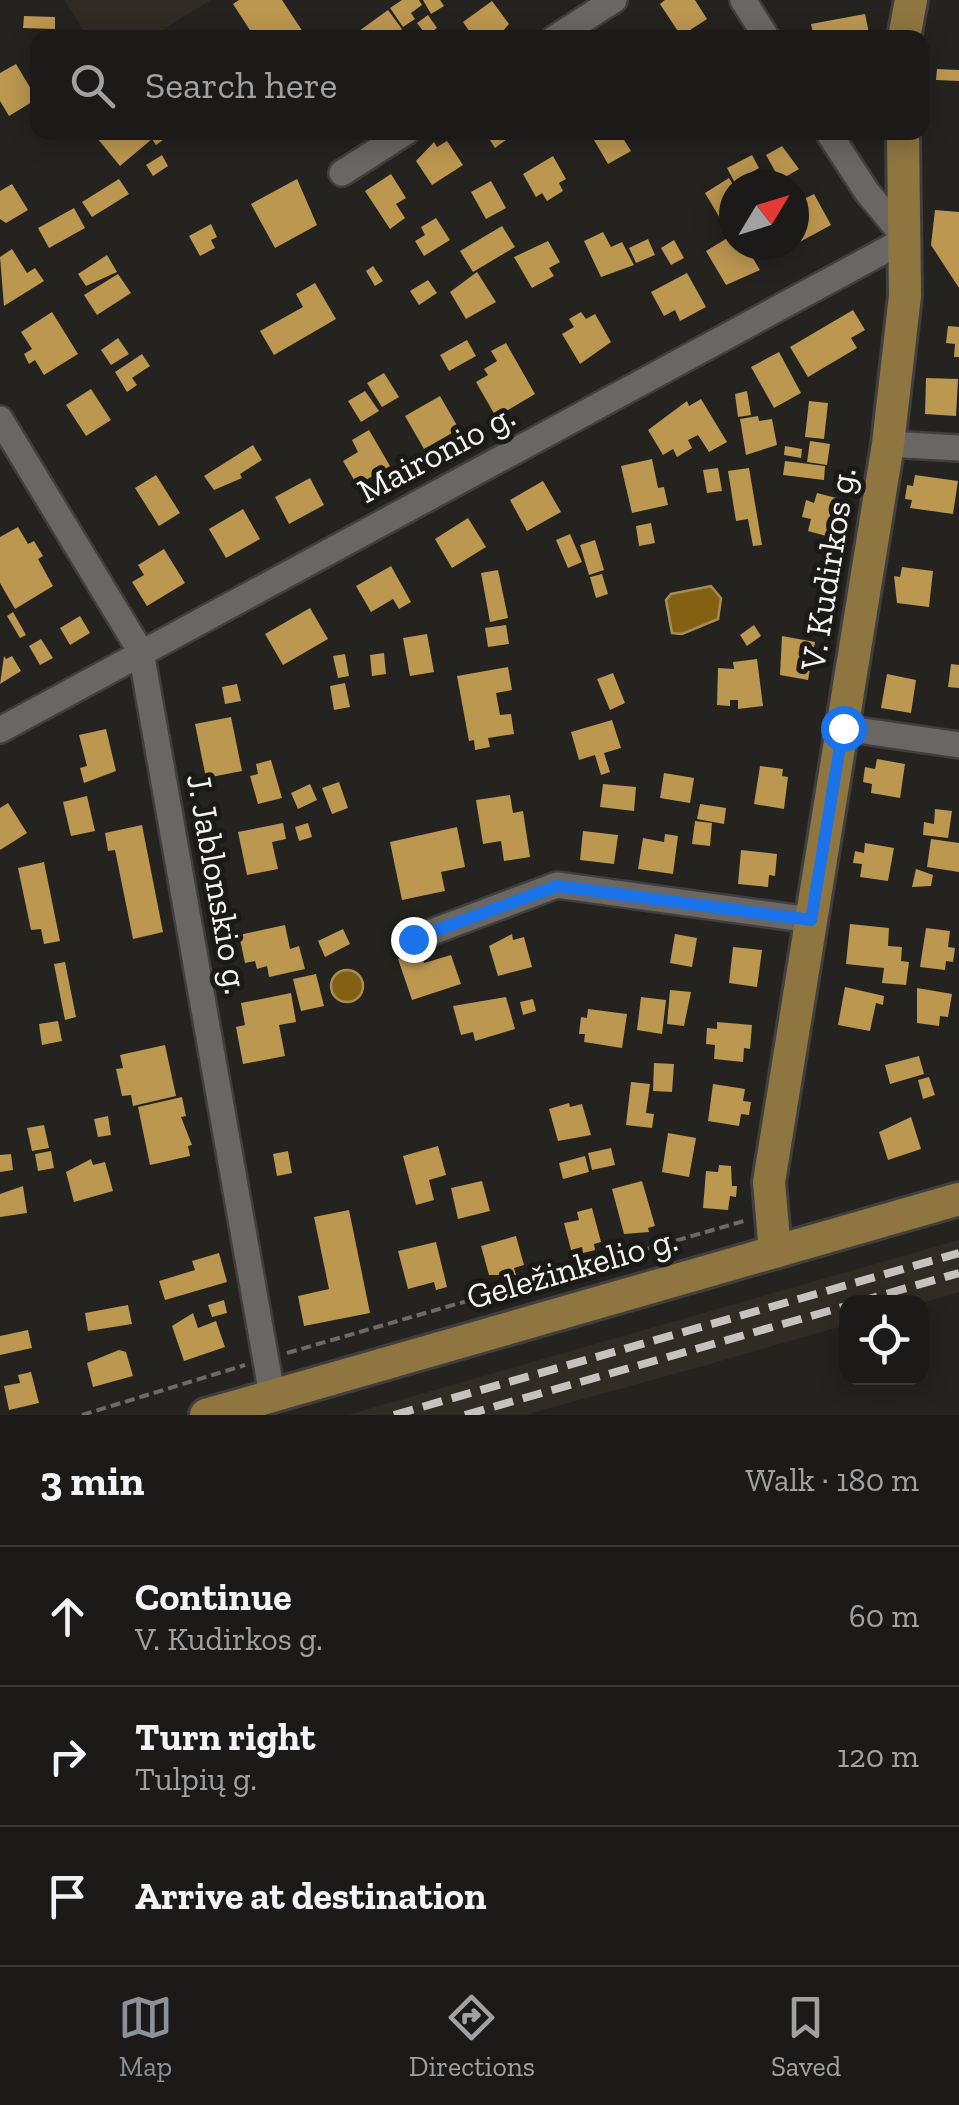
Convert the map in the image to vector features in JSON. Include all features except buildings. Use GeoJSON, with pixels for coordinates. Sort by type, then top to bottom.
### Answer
{"type":"FeatureCollection","features":[{"type":"Feature","properties":{"kind":"main road"},"geometry":{"type":"LineString","coordinates":[[905,30],[911,0]]}},
{"type":"Feature","properties":{"kind":"main road","name":"V. Kudirkos g."},"geometry":{"type":"LineString","coordinates":[[775,1252],[769,1182],[888,444],[905,296],[903,140]]}},
{"type":"Feature","properties":{"kind":"main road","name":"Geležinkelio g."},"geometry":{"type":"LineString","coordinates":[[206,1415],[959,1199]]}},
{"type":"Feature","properties":{"kind":"street"},"geometry":{"type":"LineString","coordinates":[[567,30],[614,0]]}},
{"type":"Feature","properties":{"kind":"street"},"geometry":{"type":"LineString","coordinates":[[743,0],[762,30]]}},
{"type":"Feature","properties":{"kind":"street"},"geometry":{"type":"LineString","coordinates":[[342,173],[394,140]]}},
{"type":"Feature","properties":{"kind":"street"},"geometry":{"type":"LineString","coordinates":[[833,140],[867,192],[906,238]]}},
{"type":"Feature","properties":{"kind":"street","name":"Maironio g."},"geometry":{"type":"LineString","coordinates":[[0,730],[906,238]]}},
{"type":"Feature","properties":{"kind":"street","name":"J. Jablonskio g."},"geometry":{"type":"LineString","coordinates":[[0,419],[141,652],[272,1396]]}},
{"type":"Feature","properties":{"kind":"street"},"geometry":{"type":"LineString","coordinates":[[888,444],[959,448]]}},
{"type":"Feature","properties":{"kind":"street"},"geometry":{"type":"LineString","coordinates":[[843,728],[959,744]]}},
{"type":"Feature","properties":{"kind":"street"},"geometry":{"type":"LineString","coordinates":[[413,939],[557,886],[811,920]]}},
{"type":"Feature","properties":{"kind":"path"},"geometry":{"type":"LineString","coordinates":[[82,1415],[769,1212]]}},
{"type":"Feature","properties":{"kind":"shaded area"},"geometry":{"type":"Polygon","coordinates":[[[65,0],[211,0],[162,30],[83,30],[65,0]]]}},
{"type":"Feature","properties":{"kind":"shaded area"},"geometry":{"type":"Polygon","coordinates":[[[711,586],[721,598],[718,619],[682,634],[672,633],[666,600],[671,594],[711,586]]]}},
{"type":"Feature","properties":{"kind":"shaded area"},"geometry":{"type":"Polygon","coordinates":[[[347,970],[358,975],[363,986],[358,997],[347,1002],[336,997],[331,986],[336,975],[347,970]]]}},
{"type":"Feature","properties":{"kind":"shaded area"},"geometry":{"type":"Polygon","coordinates":[[[959,1240],[959,1292],[929,1301],[929,1295],[839,1295],[839,1327],[703,1366],[525,1415],[347,1415],[959,1240]]]}},
{"type":"Feature","properties":{"kind":"railway"},"geometry":{"type":"LineString","coordinates":[[394,1415],[959,1253]]}},
{"type":"Feature","properties":{"kind":"railway"},"geometry":{"type":"LineString","coordinates":[[882,1295],[959,1273]]}},
{"type":"Feature","properties":{"kind":"railway"},"geometry":{"type":"LineString","coordinates":[[465,1415],[839,1308]]}},
{"type":"Feature","properties":{"kind":"route"},"geometry":{"type":"LineString","coordinates":[[413,939],[557,886],[811,920],[843,728]]}}]}
